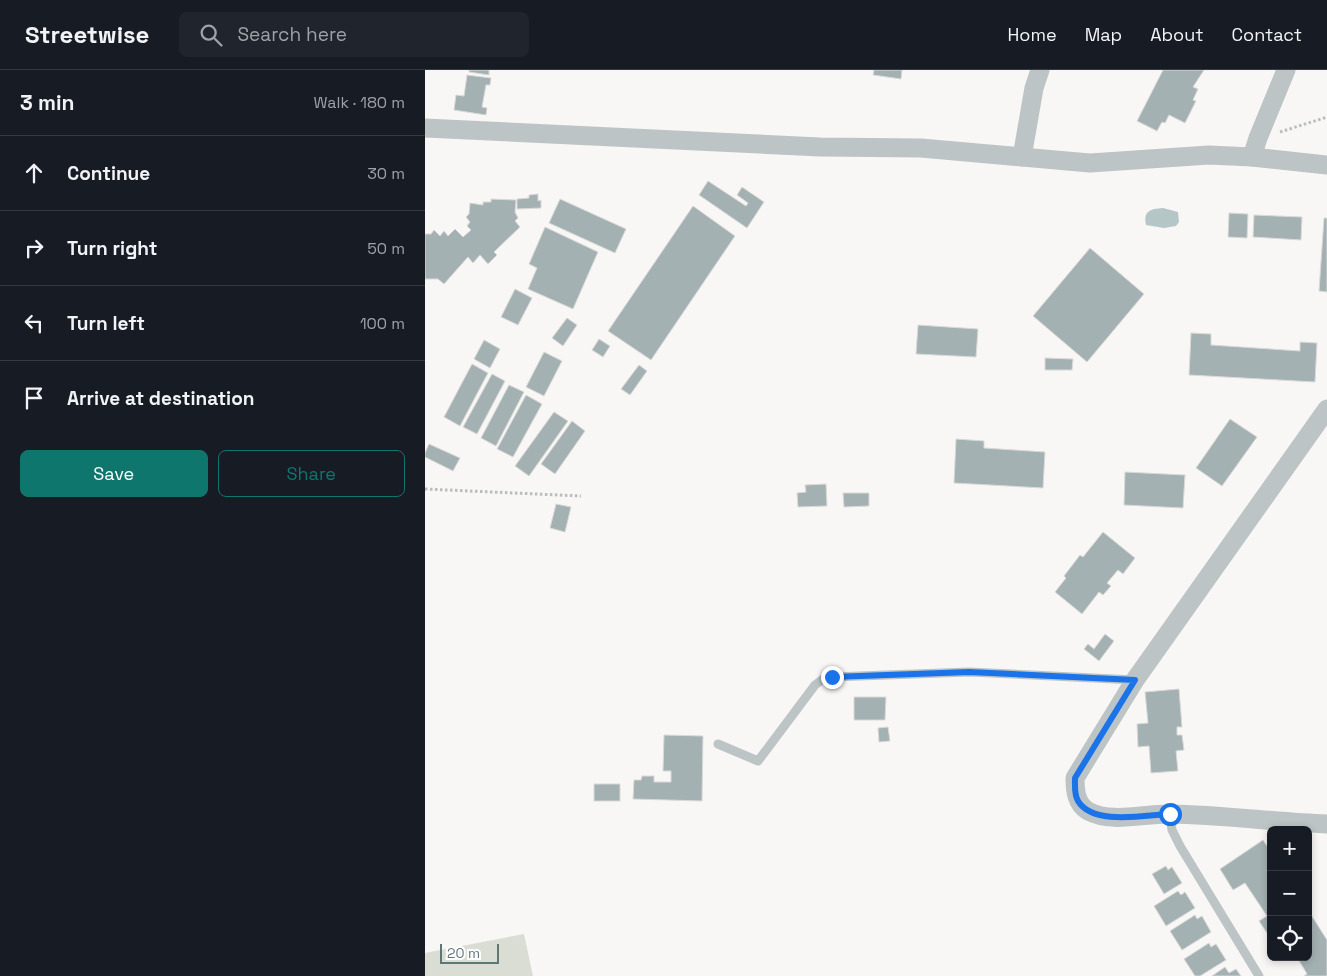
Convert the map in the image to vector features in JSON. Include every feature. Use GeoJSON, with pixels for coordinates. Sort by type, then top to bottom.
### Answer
{"type":"FeatureCollection","features":[{"type":"Feature","properties":{"kind":"street"},"geometry":{"type":"LineString","coordinates":[[1022,157],[1034,88],[1040,70]]}},
{"type":"Feature","properties":{"kind":"street"},"geometry":{"type":"LineString","coordinates":[[1252,157],[1286,70]]}},
{"type":"Feature","properties":{"kind":"street"},"geometry":{"type":"LineString","coordinates":[[425,128],[820,147],[921,148],[1090,163],[1209,155],[1252,157],[1327,165]]}},
{"type":"Feature","properties":{"kind":"street"},"geometry":{"type":"LineString","coordinates":[[1327,409],[1135,680],[1075,778],[1077,800],[1086,810],[1098,815],[1113,817],[1170,814],[1327,824]]}},
{"type":"Feature","properties":{"kind":"lane"},"geometry":{"type":"LineString","coordinates":[[718,744],[758,761],[815,685],[823,679],[832,677],[969,672],[1135,680]]}},
{"type":"Feature","properties":{"kind":"lane"},"geometry":{"type":"LineString","coordinates":[[1170,814],[1172,830],[1180,846],[1259,976]]}},
{"type":"Feature","properties":{"kind":"path"},"geometry":{"type":"LineString","coordinates":[[1258,138],[1269,137],[1327,117]]}},
{"type":"Feature","properties":{"kind":"path"},"geometry":{"type":"LineString","coordinates":[[425,489],[581,496]]}},
{"type":"Feature","properties":{"kind":"shaded area"},"geometry":{"type":"Polygon","coordinates":[[[1163,208],[1178,212],[1179,222],[1176,226],[1164,228],[1146,225],[1145,220],[1149,212],[1154,209],[1163,208]]]}},
{"type":"Feature","properties":{"kind":"shaded area"},"geometry":{"type":"Polygon","coordinates":[[[524,934],[533,976],[425,976],[425,953],[524,934]]]}},
{"type":"Feature","properties":{"kind":"building"},"geometry":{"type":"Polygon","coordinates":[[[469,70],[489,70],[489,75],[469,72],[469,70]]]}},
{"type":"Feature","properties":{"kind":"building"},"geometry":{"type":"Polygon","coordinates":[[[874,70],[902,70],[901,79],[873,75],[874,70]]]}},
{"type":"Feature","properties":{"kind":"building"},"geometry":{"type":"Polygon","coordinates":[[[1163,70],[1204,70],[1193,87],[1198,89],[1193,100],[1196,101],[1185,123],[1169,115],[1165,123],[1162,122],[1157,131],[1137,121],[1163,70]]]}},
{"type":"Feature","properties":{"kind":"building"},"geometry":{"type":"Polygon","coordinates":[[[467,75],[491,78],[490,85],[486,85],[482,107],[487,108],[486,115],[454,110],[456,95],[464,96],[467,75]]]}},
{"type":"Feature","properties":{"kind":"building"},"geometry":{"type":"Polygon","coordinates":[[[708,181],[746,206],[748,203],[737,195],[742,187],[764,202],[747,228],[699,195],[708,181]]]}},
{"type":"Feature","properties":{"kind":"building"},"geometry":{"type":"Polygon","coordinates":[[[538,194],[538,201],[541,200],[541,208],[517,209],[517,199],[529,198],[529,195],[538,194]]]}},
{"type":"Feature","properties":{"kind":"building"},"geometry":{"type":"Polygon","coordinates":[[[491,199],[516,200],[515,212],[518,218],[515,221],[520,227],[494,252],[497,255],[488,264],[480,255],[473,263],[468,257],[444,284],[438,279],[425,279],[425,234],[431,234],[434,230],[440,236],[444,231],[448,236],[455,229],[463,237],[471,230],[467,226],[470,222],[466,217],[469,214],[470,203],[483,205],[483,202],[491,202],[491,199]]]}},
{"type":"Feature","properties":{"kind":"building"},"geometry":{"type":"Polygon","coordinates":[[[560,199],[626,229],[615,253],[549,223],[560,199]]]}},
{"type":"Feature","properties":{"kind":"building"},"geometry":{"type":"Polygon","coordinates":[[[693,206],[735,236],[651,360],[608,331],[693,206]]]}},
{"type":"Feature","properties":{"kind":"building"},"geometry":{"type":"Polygon","coordinates":[[[1229,213],[1248,214],[1247,238],[1228,237],[1229,213]]]}},
{"type":"Feature","properties":{"kind":"building"},"geometry":{"type":"Polygon","coordinates":[[[1254,215],[1302,217],[1301,240],[1253,237],[1254,215]]]}},
{"type":"Feature","properties":{"kind":"building"},"geometry":{"type":"Polygon","coordinates":[[[1324,218],[1327,218],[1327,292],[1319,291],[1324,218]]]}},
{"type":"Feature","properties":{"kind":"building"},"geometry":{"type":"Polygon","coordinates":[[[545,227],[598,252],[573,309],[528,289],[537,268],[529,264],[545,227]]]}},
{"type":"Feature","properties":{"kind":"building"},"geometry":{"type":"Polygon","coordinates":[[[1090,248],[1144,294],[1087,362],[1033,316],[1090,248]]]}},
{"type":"Feature","properties":{"kind":"building"},"geometry":{"type":"Polygon","coordinates":[[[515,289],[532,298],[518,325],[501,317],[515,289]]]}},
{"type":"Feature","properties":{"kind":"building"},"geometry":{"type":"Polygon","coordinates":[[[567,318],[577,325],[563,346],[552,338],[567,318]]]}},
{"type":"Feature","properties":{"kind":"building"},"geometry":{"type":"Polygon","coordinates":[[[918,325],[978,329],[976,357],[916,354],[918,325]]]}},
{"type":"Feature","properties":{"kind":"building"},"geometry":{"type":"Polygon","coordinates":[[[1191,333],[1211,334],[1211,345],[1300,351],[1300,342],[1317,343],[1315,382],[1189,375],[1191,333]]]}},
{"type":"Feature","properties":{"kind":"building"},"geometry":{"type":"Polygon","coordinates":[[[599,339],[610,346],[603,357],[592,350],[599,339]]]}},
{"type":"Feature","properties":{"kind":"building"},"geometry":{"type":"Polygon","coordinates":[[[484,340],[500,349],[490,368],[474,359],[484,340]]]}},
{"type":"Feature","properties":{"kind":"building"},"geometry":{"type":"Polygon","coordinates":[[[544,352],[562,361],[544,396],[526,387],[544,352]]]}},
{"type":"Feature","properties":{"kind":"building"},"geometry":{"type":"Polygon","coordinates":[[[1045,358],[1073,359],[1072,370],[1045,370],[1045,358]]]}},
{"type":"Feature","properties":{"kind":"building"},"geometry":{"type":"Polygon","coordinates":[[[472,364],[488,373],[460,426],[444,417],[472,364]]]}},
{"type":"Feature","properties":{"kind":"building"},"geometry":{"type":"Polygon","coordinates":[[[639,365],[647,371],[630,395],[621,389],[639,365]]]}},
{"type":"Feature","properties":{"kind":"building"},"geometry":{"type":"Polygon","coordinates":[[[492,374],[505,381],[477,434],[463,427],[492,374]]]}},
{"type":"Feature","properties":{"kind":"building"},"geometry":{"type":"Polygon","coordinates":[[[509,385],[524,392],[496,446],[481,438],[509,385]]]}},
{"type":"Feature","properties":{"kind":"building"},"geometry":{"type":"Polygon","coordinates":[[[526,395],[542,404],[513,457],[497,449],[526,395]]]}},
{"type":"Feature","properties":{"kind":"building"},"geometry":{"type":"Polygon","coordinates":[[[554,412],[568,421],[529,476],[515,466],[554,412]]]}},
{"type":"Feature","properties":{"kind":"building"},"geometry":{"type":"Polygon","coordinates":[[[1230,419],[1257,437],[1222,486],[1196,468],[1230,419]]]}},
{"type":"Feature","properties":{"kind":"building"},"geometry":{"type":"Polygon","coordinates":[[[572,421],[585,431],[555,474],[541,464],[572,421]]]}},
{"type":"Feature","properties":{"kind":"building"},"geometry":{"type":"Polygon","coordinates":[[[956,439],[984,441],[984,448],[1045,452],[1043,488],[954,483],[956,439]]]}},
{"type":"Feature","properties":{"kind":"building"},"geometry":{"type":"Polygon","coordinates":[[[429,444],[460,458],[453,471],[425,457],[429,444]]]}},
{"type":"Feature","properties":{"kind":"building"},"geometry":{"type":"Polygon","coordinates":[[[1125,472],[1185,475],[1183,508],[1124,505],[1125,472]]]}},
{"type":"Feature","properties":{"kind":"building"},"geometry":{"type":"Polygon","coordinates":[[[826,484],[827,506],[798,507],[797,493],[806,492],[805,485],[826,484]]]}},
{"type":"Feature","properties":{"kind":"building"},"geometry":{"type":"Polygon","coordinates":[[[843,493],[869,493],[869,506],[844,507],[843,493]]]}},
{"type":"Feature","properties":{"kind":"building"},"geometry":{"type":"Polygon","coordinates":[[[556,504],[571,507],[565,532],[550,528],[556,504]]]}},
{"type":"Feature","properties":{"kind":"building"},"geometry":{"type":"Polygon","coordinates":[[[1103,532],[1135,558],[1123,574],[1118,570],[1107,583],[1111,586],[1103,595],[1099,592],[1082,614],[1055,592],[1066,578],[1064,576],[1080,555],[1083,557],[1103,532]]]}},
{"type":"Feature","properties":{"kind":"building"},"geometry":{"type":"Polygon","coordinates":[[[1105,634],[1114,641],[1099,661],[1084,649],[1088,644],[1094,649],[1105,634]]]}},
{"type":"Feature","properties":{"kind":"building"},"geometry":{"type":"Polygon","coordinates":[[[1179,689],[1182,727],[1177,727],[1177,735],[1182,735],[1184,750],[1176,751],[1178,771],[1151,773],[1149,746],[1138,747],[1137,724],[1148,723],[1145,692],[1179,689]]]}},
{"type":"Feature","properties":{"kind":"building"},"geometry":{"type":"Polygon","coordinates":[[[854,697],[886,697],[885,720],[854,720],[854,697]]]}},
{"type":"Feature","properties":{"kind":"building"},"geometry":{"type":"Polygon","coordinates":[[[888,727],[890,741],[879,742],[878,728],[888,727]]]}},
{"type":"Feature","properties":{"kind":"building"},"geometry":{"type":"Polygon","coordinates":[[[664,735],[703,736],[702,801],[633,799],[634,780],[641,780],[642,776],[654,776],[654,782],[671,782],[671,771],[663,771],[664,735]]]}},
{"type":"Feature","properties":{"kind":"building"},"geometry":{"type":"Polygon","coordinates":[[[594,784],[620,784],[620,801],[594,801],[594,784]]]}},
{"type":"Feature","properties":{"kind":"building"},"geometry":{"type":"Polygon","coordinates":[[[1263,840],[1267,846],[1267,916],[1245,883],[1233,890],[1220,869],[1263,840]]]}},
{"type":"Feature","properties":{"kind":"building"},"geometry":{"type":"Polygon","coordinates":[[[1166,866],[1168,870],[1172,867],[1182,883],[1164,894],[1152,874],[1166,866]]]}},
{"type":"Feature","properties":{"kind":"building"},"geometry":{"type":"Polygon","coordinates":[[[1178,891],[1181,895],[1185,892],[1195,908],[1166,926],[1154,906],[1178,891]]]}},
{"type":"Feature","properties":{"kind":"building"},"geometry":{"type":"Polygon","coordinates":[[[1195,915],[1197,919],[1202,916],[1211,932],[1182,950],[1170,931],[1195,915]]]}},
{"type":"Feature","properties":{"kind":"building"},"geometry":{"type":"Polygon","coordinates":[[[1267,916],[1267,933],[1259,921],[1267,916]]]}},
{"type":"Feature","properties":{"kind":"building"},"geometry":{"type":"Polygon","coordinates":[[[1312,916],[1327,940],[1327,976],[1304,976],[1307,974],[1299,961],[1312,961],[1312,916]]]}},
{"type":"Feature","properties":{"kind":"building"},"geometry":{"type":"Polygon","coordinates":[[[1209,943],[1211,947],[1216,944],[1226,960],[1200,976],[1195,976],[1184,959],[1209,943]]]}},
{"type":"Feature","properties":{"kind":"building"},"geometry":{"type":"Polygon","coordinates":[[[1225,967],[1229,973],[1236,969],[1241,976],[1212,976],[1225,967]]]}},
{"type":"Feature","properties":{"kind":"route"},"geometry":{"type":"LineString","coordinates":[[832,677],[969,672],[1135,680],[1075,778],[1077,800],[1086,810],[1098,815],[1113,817],[1170,814]]}}]}
